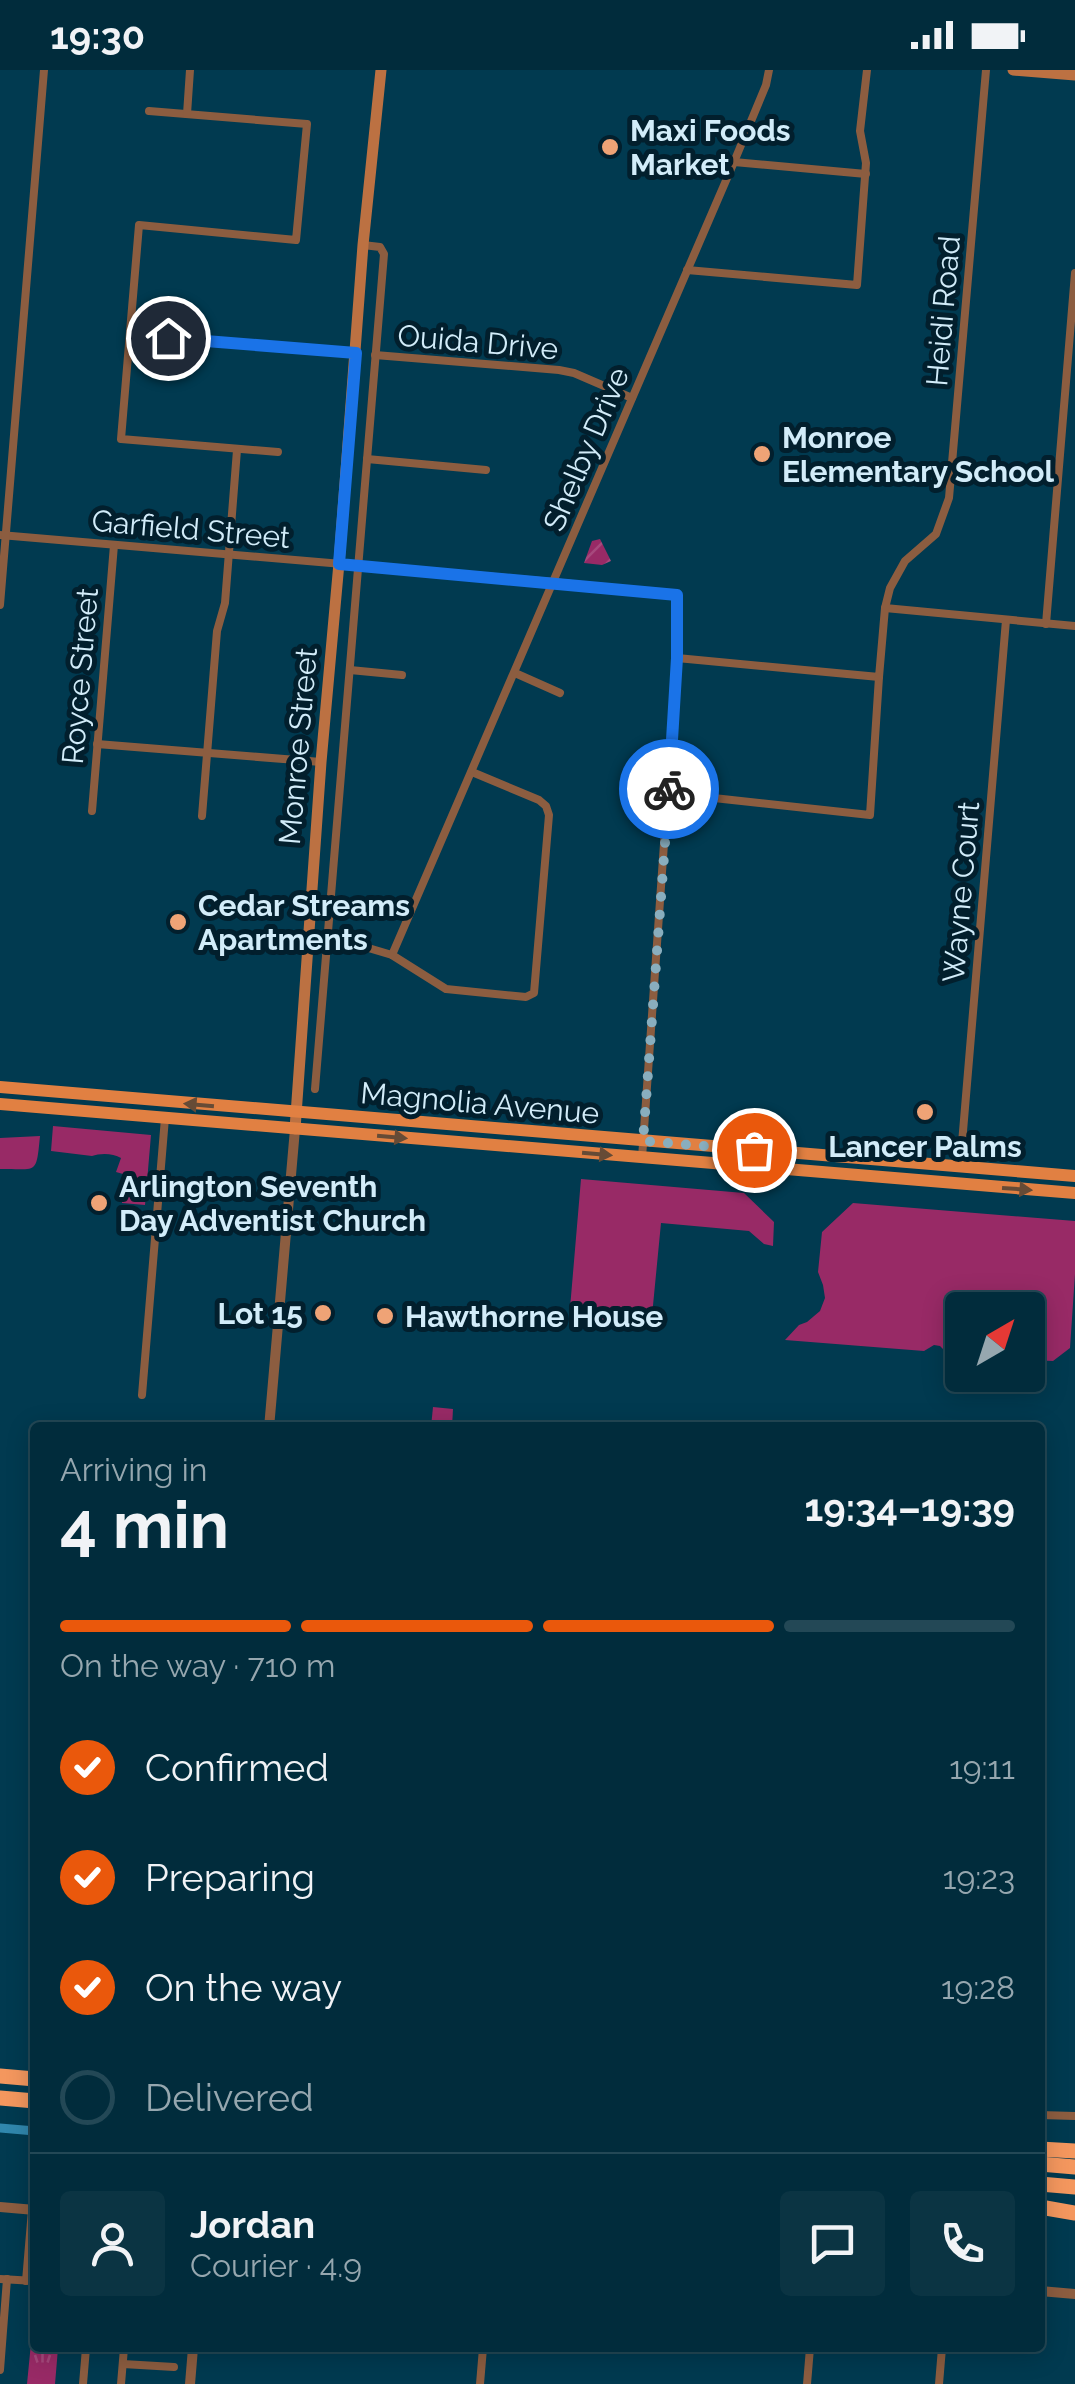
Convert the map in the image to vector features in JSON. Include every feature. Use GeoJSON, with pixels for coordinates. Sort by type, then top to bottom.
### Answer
{"type":"FeatureCollection","features":[{"type":"Feature","properties":{"kind":"highway"},"geometry":{"type":"LineString","coordinates":[[0,2076],[30,2079]]}},
{"type":"Feature","properties":{"kind":"highway"},"geometry":{"type":"LineString","coordinates":[[0,2098],[30,2101]]}},
{"type":"Feature","properties":{"kind":"highway"},"geometry":{"type":"LineString","coordinates":[[1045,2149],[1075,2151]]}},
{"type":"Feature","properties":{"kind":"highway"},"geometry":{"type":"LineString","coordinates":[[1045,2164],[1075,2167]]}},
{"type":"Feature","properties":{"kind":"highway"},"geometry":{"type":"LineString","coordinates":[[1045,2184],[1075,2187]]}},
{"type":"Feature","properties":{"kind":"highway"},"geometry":{"type":"LineString","coordinates":[[1045,2208],[1075,2213]]}},
{"type":"Feature","properties":{"kind":"main road","name":"Monroe Street"},"geometry":{"type":"LineString","coordinates":[[295,1129],[321,762],[381,70]]}},
{"type":"Feature","properties":{"kind":"main road"},"geometry":{"type":"LineString","coordinates":[[1012,70],[1075,75]]}},
{"type":"Feature","properties":{"kind":"main road","name":"Magnolia Avenue"},"geometry":{"type":"LineString","coordinates":[[0,1088],[1075,1176]]}},
{"type":"Feature","properties":{"kind":"main road","name":"Magnolia Avenue"},"geometry":{"type":"LineString","coordinates":[[0,1104],[1075,1193]]}},
{"type":"Feature","properties":{"kind":"main road"},"geometry":{"type":"LineString","coordinates":[[960,1167],[960,1184]]}},
{"type":"Feature","properties":{"kind":"street"},"geometry":{"type":"LineString","coordinates":[[0,605],[44,70]]}},
{"type":"Feature","properties":{"kind":"street"},"geometry":{"type":"LineString","coordinates":[[187,114],[190,70]]}},
{"type":"Feature","properties":{"kind":"street","name":"Shelby Drive"},"geometry":{"type":"LineString","coordinates":[[392,955],[688,270],[769,70]]}},
{"type":"Feature","properties":{"kind":"street"},"geometry":{"type":"LineString","coordinates":[[688,270],[857,285],[866,174],[860,131],[867,70]]}},
{"type":"Feature","properties":{"kind":"street","name":"Heidi Road"},"geometry":{"type":"LineString","coordinates":[[878,676],[890,588],[899,568],[936,534],[949,498],[986,70]]}},
{"type":"Feature","properties":{"kind":"street"},"geometry":{"type":"LineString","coordinates":[[149,111],[308,124],[296,240],[139,225],[122,439],[278,452]]}},
{"type":"Feature","properties":{"kind":"street"},"geometry":{"type":"LineString","coordinates":[[734,162],[866,174]]}},
{"type":"Feature","properties":{"kind":"street"},"geometry":{"type":"LineString","coordinates":[[316,1089],[384,254],[380,247],[364,245]]}},
{"type":"Feature","properties":{"kind":"street"},"geometry":{"type":"LineString","coordinates":[[1046,624],[1075,272]]}},
{"type":"Feature","properties":{"kind":"street","name":"Ouida Drive"},"geometry":{"type":"LineString","coordinates":[[130,334],[356,353]]}},
{"type":"Feature","properties":{"kind":"street","name":"Ouida Drive"},"geometry":{"type":"LineString","coordinates":[[375,355],[558,370],[632,398]]}},
{"type":"Feature","properties":{"kind":"street"},"geometry":{"type":"LineString","coordinates":[[202,816],[237,450]]}},
{"type":"Feature","properties":{"kind":"street"},"geometry":{"type":"LineString","coordinates":[[366,460],[486,470]]}},
{"type":"Feature","properties":{"kind":"street","name":"Garfield Street"},"geometry":{"type":"LineString","coordinates":[[3,536],[677,595],[677,658]]}},
{"type":"Feature","properties":{"kind":"street","name":"Royce Street"},"geometry":{"type":"LineString","coordinates":[[92,811],[114,544]]}},
{"type":"Feature","properties":{"kind":"street"},"geometry":{"type":"LineString","coordinates":[[886,608],[1075,626]]}},
{"type":"Feature","properties":{"kind":"street","name":"Wayne Court"},"geometry":{"type":"LineString","coordinates":[[960,1167],[1006,620]]}},
{"type":"Feature","properties":{"kind":"street"},"geometry":{"type":"LineString","coordinates":[[642,1158],[677,658],[878,676],[870,814],[668,793]]}},
{"type":"Feature","properties":{"kind":"street"},"geometry":{"type":"LineString","coordinates":[[350,670],[402,675]]}},
{"type":"Feature","properties":{"kind":"street"},"geometry":{"type":"LineString","coordinates":[[515,673],[560,692]]}},
{"type":"Feature","properties":{"kind":"street"},"geometry":{"type":"LineString","coordinates":[[97,744],[321,762]]}},
{"type":"Feature","properties":{"kind":"street"},"geometry":{"type":"LineString","coordinates":[[307,938],[355,944],[392,955],[446,988],[526,997],[534,993],[549,815],[540,800],[472,772]]}},
{"type":"Feature","properties":{"kind":"street"},"geometry":{"type":"LineString","coordinates":[[142,1395],[164,1118]]}},
{"type":"Feature","properties":{"kind":"street","name":"Monroe Street"},"geometry":{"type":"LineString","coordinates":[[270,1422],[295,1129]]}},
{"type":"Feature","properties":{"kind":"street"},"geometry":{"type":"LineString","coordinates":[[1045,2115],[1075,2116]]}},
{"type":"Feature","properties":{"kind":"street"},"geometry":{"type":"LineString","coordinates":[[0,2207],[30,2210]]}},
{"type":"Feature","properties":{"kind":"street"},"geometry":{"type":"LineString","coordinates":[[0,2370],[4,2279],[30,2281]]}},
{"type":"Feature","properties":{"kind":"street"},"geometry":{"type":"LineString","coordinates":[[1045,2291],[1075,2294]]}},
{"type":"Feature","properties":{"kind":"street"},"geometry":{"type":"LineString","coordinates":[[83,2384],[86,2352]]}},
{"type":"Feature","properties":{"kind":"street"},"geometry":{"type":"LineString","coordinates":[[121,2384],[124,2352]]}},
{"type":"Feature","properties":{"kind":"street"},"geometry":{"type":"LineString","coordinates":[[190,2384],[194,2352]]}},
{"type":"Feature","properties":{"kind":"street"},"geometry":{"type":"LineString","coordinates":[[480,2384],[483,2352]]}},
{"type":"Feature","properties":{"kind":"street"},"geometry":{"type":"LineString","coordinates":[[807,2384],[810,2352]]}},
{"type":"Feature","properties":{"kind":"street"},"geometry":{"type":"LineString","coordinates":[[939,2384],[942,2352]]}},
{"type":"Feature","properties":{"kind":"street"},"geometry":{"type":"LineString","coordinates":[[123,2364],[174,2367]]}},
{"type":"Feature","properties":{"kind":"green space"},"geometry":{"type":"Polygon","coordinates":[[[600,539],[611,561],[602,565],[584,563],[592,541],[600,539]]]}},
{"type":"Feature","properties":{"kind":"green space"},"geometry":{"type":"Polygon","coordinates":[[[53,1126],[151,1135],[145,1205],[122,1203],[123,1174],[116,1172],[121,1158],[51,1151],[53,1126]]]}},
{"type":"Feature","properties":{"kind":"green space"},"geometry":{"type":"Polygon","coordinates":[[[40,1136],[32,1168],[0,1169],[0,1138],[40,1136]]]}},
{"type":"Feature","properties":{"kind":"green space"},"geometry":{"type":"Polygon","coordinates":[[[581,1179],[744,1193],[774,1222],[773,1246],[764,1244],[749,1231],[661,1223],[651,1326],[569,1320],[581,1179]]]}},
{"type":"Feature","properties":{"kind":"green space"},"geometry":{"type":"Polygon","coordinates":[[[853,1203],[1075,1221],[1070,1348],[1053,1361],[1045,1361],[1045,1292],[945,1292],[945,1351],[934,1345],[924,1351],[785,1340],[820,1311],[825,1298],[818,1272],[822,1232],[853,1203]]]}},
{"type":"Feature","properties":{"kind":"green space"},"geometry":{"type":"Polygon","coordinates":[[[433,1407],[453,1409],[452,1422],[432,1422],[433,1407]]]}},
{"type":"Feature","properties":{"kind":"green space"},"geometry":{"type":"Polygon","coordinates":[[[30,2352],[58,2352],[55,2384],[27,2384],[30,2352]]]}},
{"type":"Feature","properties":{"kind":"waterway"},"geometry":{"type":"LineString","coordinates":[[0,2128],[30,2131]]}},
{"type":"Feature","properties":{"kind":"way so far"},"geometry":{"type":"LineString","coordinates":[[669,789],[643,1141],[754,1150]]}},
{"type":"Feature","properties":{"kind":"place","name":"Maxi Foods Market"},"geometry":{"type":"Point","coordinates":[610,147]}},
{"type":"Feature","properties":{"kind":"place","name":"Monroe Elementary School"},"geometry":{"type":"Point","coordinates":[762,454]}},
{"type":"Feature","properties":{"kind":"place","name":"Cedar Streams Apartments"},"geometry":{"type":"Point","coordinates":[178,922]}},
{"type":"Feature","properties":{"kind":"place","name":"Lancer Palms"},"geometry":{"type":"Point","coordinates":[925,1112]}},
{"type":"Feature","properties":{"kind":"place","name":"Arlington Seventh Day Adventist Church"},"geometry":{"type":"Point","coordinates":[99,1203]}},
{"type":"Feature","properties":{"kind":"place","name":"Lot 15"},"geometry":{"type":"Point","coordinates":[323,1313]}},
{"type":"Feature","properties":{"kind":"place","name":"Hawthorne House"},"geometry":{"type":"Point","coordinates":[385,1316]}},
{"type":"Feature","properties":{"kind":"route"},"geometry":{"type":"LineString","coordinates":[[168,338],[356,353],[339,564],[677,595],[669,789]]}}]}
